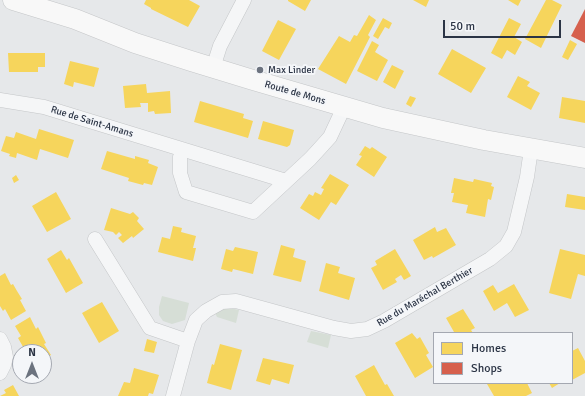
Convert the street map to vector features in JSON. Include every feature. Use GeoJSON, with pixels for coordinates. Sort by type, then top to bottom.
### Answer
{"type":"FeatureCollection","features":[{"type":"Feature","properties":{"kind":"main road","name":"Route de Mons"},"geometry":{"type":"LineString","coordinates":[[13,0],[56,12],[135,43],[344,107],[422,127],[531,149],[585,158]]}},
{"type":"Feature","properties":{"kind":"street"},"geometry":{"type":"LineString","coordinates":[[213,68],[220,46],[244,0]]}},
{"type":"Feature","properties":{"kind":"street","name":"Rue de Saint-Amans"},"geometry":{"type":"LineString","coordinates":[[0,100],[44,107],[286,181]]}},
{"type":"Feature","properties":{"kind":"street"},"geometry":{"type":"LineString","coordinates":[[183,150],[180,157],[180,173],[186,192],[222,204],[253,212],[310,159],[330,137],[344,107]]}},
{"type":"Feature","properties":{"kind":"street","name":"Rue du Maréchal Berthier"},"geometry":{"type":"LineString","coordinates":[[173,396],[188,341],[196,320],[206,310],[222,302],[236,301],[334,328],[351,331],[367,329],[384,321],[490,259],[506,246],[517,225],[531,149]]}},
{"type":"Feature","properties":{"kind":"street"},"geometry":{"type":"LineString","coordinates":[[95,239],[150,328],[188,341]]}},
{"type":"Feature","properties":{"kind":"street"},"geometry":{"type":"LineString","coordinates":[[0,339],[4,346],[6,357],[0,374]]}},
{"type":"Feature","properties":{"kind":"shaded area"},"geometry":{"type":"Polygon","coordinates":[[[162,296],[189,303],[185,320],[172,324],[163,321],[159,315],[159,307],[162,296]]]}},
{"type":"Feature","properties":{"kind":"shaded area"},"geometry":{"type":"Polygon","coordinates":[[[226,307],[239,310],[236,323],[217,317],[215,313],[226,307]]]}},
{"type":"Feature","properties":{"kind":"shaded area"},"geometry":{"type":"Polygon","coordinates":[[[311,331],[331,335],[328,348],[307,342],[311,331]]]}},
{"type":"Feature","properties":{"kind":"building: Homes"},"geometry":{"type":"Polygon","coordinates":[[[146,0],[189,0],[200,6],[188,27],[151,9],[144,4],[146,0]]]}},
{"type":"Feature","properties":{"kind":"building: Homes"},"geometry":{"type":"Polygon","coordinates":[[[288,0],[311,0],[305,11],[288,0]]]}},
{"type":"Feature","properties":{"kind":"building: Homes"},"geometry":{"type":"Polygon","coordinates":[[[413,0],[429,0],[426,7],[413,0]]]}},
{"type":"Feature","properties":{"kind":"building: Homes"},"geometry":{"type":"Polygon","coordinates":[[[508,0],[521,0],[518,6],[508,0]]]}},
{"type":"Feature","properties":{"kind":"building: Homes"},"geometry":{"type":"Polygon","coordinates":[[[546,0],[552,0],[562,5],[541,48],[525,39],[546,0]]]}},
{"type":"Feature","properties":{"kind":"building: Homes"},"geometry":{"type":"Polygon","coordinates":[[[369,15],[376,20],[368,35],[370,37],[346,84],[318,69],[339,36],[350,42],[354,35],[357,36],[369,15]]]}},
{"type":"Feature","properties":{"kind":"building: Homes"},"geometry":{"type":"Polygon","coordinates":[[[383,18],[392,23],[389,29],[385,27],[378,39],[373,36],[383,18]]]}},
{"type":"Feature","properties":{"kind":"building: Homes"},"geometry":{"type":"Polygon","coordinates":[[[509,18],[521,24],[514,37],[522,42],[515,55],[507,50],[502,59],[491,53],[509,18]]]}},
{"type":"Feature","properties":{"kind":"building: Homes"},"geometry":{"type":"Polygon","coordinates":[[[278,20],[296,29],[279,60],[262,51],[278,20]]]}},
{"type":"Feature","properties":{"kind":"building: Homes"},"geometry":{"type":"Polygon","coordinates":[[[570,40],[577,44],[568,60],[562,57],[570,40]]]}},
{"type":"Feature","properties":{"kind":"building: Homes"},"geometry":{"type":"Polygon","coordinates":[[[372,41],[379,45],[375,52],[388,60],[377,81],[357,71],[372,41]]]}},
{"type":"Feature","properties":{"kind":"building: Homes"},"geometry":{"type":"Polygon","coordinates":[[[452,49],[486,68],[471,93],[438,74],[452,49]]]}},
{"type":"Feature","properties":{"kind":"building: Homes"},"geometry":{"type":"Polygon","coordinates":[[[8,53],[45,53],[45,67],[38,67],[38,72],[9,72],[8,53]]]}},
{"type":"Feature","properties":{"kind":"building: Homes"},"geometry":{"type":"Polygon","coordinates":[[[70,61],[99,68],[94,87],[74,82],[73,87],[64,84],[70,61]]]}},
{"type":"Feature","properties":{"kind":"building: Homes"},"geometry":{"type":"Polygon","coordinates":[[[392,65],[404,71],[395,89],[383,82],[392,65]]]}},
{"type":"Feature","properties":{"kind":"building: Homes"},"geometry":{"type":"Polygon","coordinates":[[[518,76],[530,82],[527,86],[540,93],[531,110],[507,97],[518,76]]]}},
{"type":"Feature","properties":{"kind":"building: Homes"},"geometry":{"type":"Polygon","coordinates":[[[146,84],[147,93],[170,91],[171,113],[155,114],[154,111],[148,112],[148,103],[140,103],[141,107],[125,108],[123,86],[146,84]]]}},
{"type":"Feature","properties":{"kind":"building: Homes"},"geometry":{"type":"Polygon","coordinates":[[[410,96],[416,98],[411,107],[406,104],[410,96]]]}},
{"type":"Feature","properties":{"kind":"building: Homes"},"geometry":{"type":"Polygon","coordinates":[[[562,97],[585,101],[585,123],[559,118],[562,97]]]}},
{"type":"Feature","properties":{"kind":"building: Homes"},"geometry":{"type":"Polygon","coordinates":[[[200,101],[244,114],[243,118],[253,121],[248,138],[194,122],[200,101]]]}},
{"type":"Feature","properties":{"kind":"building: Homes"},"geometry":{"type":"Polygon","coordinates":[[[263,121],[294,130],[290,145],[287,147],[258,139],[263,121]]]}},
{"type":"Feature","properties":{"kind":"building: Homes"},"geometry":{"type":"Polygon","coordinates":[[[39,129],[74,140],[68,158],[40,149],[37,160],[17,153],[16,158],[1,151],[6,136],[14,138],[16,132],[36,139],[39,129]]]}},
{"type":"Feature","properties":{"kind":"building: Homes"},"geometry":{"type":"Polygon","coordinates":[[[365,146],[370,149],[372,147],[387,157],[374,177],[356,165],[362,156],[359,155],[365,146]]]}},
{"type":"Feature","properties":{"kind":"building: Homes"},"geometry":{"type":"Polygon","coordinates":[[[107,151],[135,159],[135,156],[149,160],[148,163],[158,167],[152,185],[144,183],[143,185],[128,181],[129,178],[101,169],[107,151]]]}},
{"type":"Feature","properties":{"kind":"building: Homes"},"geometry":{"type":"Polygon","coordinates":[[[330,174],[349,185],[336,205],[331,202],[319,220],[300,208],[309,194],[313,196],[315,192],[321,195],[324,189],[321,188],[330,174]]]}},
{"type":"Feature","properties":{"kind":"building: Homes"},"geometry":{"type":"Polygon","coordinates":[[[16,175],[19,180],[14,183],[12,178],[16,175]]]}},
{"type":"Feature","properties":{"kind":"building: Homes"},"geometry":{"type":"Polygon","coordinates":[[[454,178],[473,182],[474,179],[492,183],[491,186],[494,187],[491,200],[488,199],[485,217],[466,213],[468,205],[452,202],[454,193],[451,193],[454,178]]]}},
{"type":"Feature","properties":{"kind":"building: Homes"},"geometry":{"type":"Polygon","coordinates":[[[56,192],[71,219],[47,232],[32,206],[56,192]]]}},
{"type":"Feature","properties":{"kind":"building: Homes"},"geometry":{"type":"Polygon","coordinates":[[[567,194],[585,197],[585,210],[565,207],[567,194]]]}},
{"type":"Feature","properties":{"kind":"building: Homes"},"geometry":{"type":"Polygon","coordinates":[[[111,208],[130,214],[133,212],[139,218],[137,221],[144,229],[133,238],[132,236],[123,243],[118,238],[122,235],[119,232],[116,235],[113,232],[104,230],[111,208]]]}},
{"type":"Feature","properties":{"kind":"building: Homes"},"geometry":{"type":"Polygon","coordinates":[[[173,226],[182,228],[181,232],[196,236],[193,248],[196,248],[193,261],[158,252],[162,237],[170,239],[173,226]]]}},
{"type":"Feature","properties":{"kind":"building: Homes"},"geometry":{"type":"Polygon","coordinates":[[[435,227],[437,232],[446,228],[456,245],[433,258],[432,256],[424,260],[413,240],[435,227]]]}},
{"type":"Feature","properties":{"kind":"building: Homes"},"geometry":{"type":"Polygon","coordinates":[[[281,245],[295,249],[293,257],[306,261],[301,282],[273,275],[281,245]]]}},
{"type":"Feature","properties":{"kind":"building: Homes"},"geometry":{"type":"Polygon","coordinates":[[[235,247],[258,252],[253,274],[233,269],[232,272],[221,269],[226,249],[233,251],[235,247]]]}},
{"type":"Feature","properties":{"kind":"building: Homes"},"geometry":{"type":"Polygon","coordinates":[[[395,249],[411,276],[404,280],[401,275],[395,279],[397,282],[383,290],[371,268],[377,265],[375,261],[395,249]]]}},
{"type":"Feature","properties":{"kind":"building: Homes"},"geometry":{"type":"Polygon","coordinates":[[[560,249],[585,255],[585,276],[578,274],[571,299],[549,293],[560,249]]]}},
{"type":"Feature","properties":{"kind":"building: Homes"},"geometry":{"type":"Polygon","coordinates":[[[61,250],[67,260],[69,258],[83,283],[66,293],[47,259],[61,250]]]}},
{"type":"Feature","properties":{"kind":"building: Homes"},"geometry":{"type":"Polygon","coordinates":[[[326,263],[340,267],[338,273],[355,278],[349,300],[319,291],[326,263]]]}},
{"type":"Feature","properties":{"kind":"building: Homes"},"geometry":{"type":"Polygon","coordinates":[[[5,273],[11,285],[13,284],[22,299],[20,300],[26,311],[11,320],[5,309],[3,311],[0,306],[0,276],[5,273]]]}},
{"type":"Feature","properties":{"kind":"building: Homes"},"geometry":{"type":"Polygon","coordinates":[[[514,284],[529,310],[515,317],[507,303],[494,311],[483,291],[493,285],[498,293],[514,284]]]}},
{"type":"Feature","properties":{"kind":"building: Homes"},"geometry":{"type":"Polygon","coordinates":[[[102,302],[119,331],[99,343],[82,313],[102,302]]]}},
{"type":"Feature","properties":{"kind":"building: Homes"},"geometry":{"type":"Polygon","coordinates":[[[463,309],[475,328],[471,330],[472,332],[454,332],[446,318],[463,309]]]}},
{"type":"Feature","properties":{"kind":"building: Homes"},"geometry":{"type":"Polygon","coordinates":[[[30,317],[36,329],[38,327],[46,343],[21,344],[18,338],[21,336],[15,326],[30,317]]]}},
{"type":"Feature","properties":{"kind":"building: Homes"},"geometry":{"type":"Polygon","coordinates":[[[412,333],[417,339],[420,337],[429,353],[426,355],[433,367],[415,378],[395,343],[412,333]]]}},
{"type":"Feature","properties":{"kind":"building: Homes"},"geometry":{"type":"Polygon","coordinates":[[[147,339],[157,342],[154,353],[144,351],[147,339]]]}},
{"type":"Feature","properties":{"kind":"building: Homes"},"geometry":{"type":"Polygon","coordinates":[[[220,344],[242,350],[231,390],[207,383],[212,364],[214,365],[220,344]]]}},
{"type":"Feature","properties":{"kind":"building: Homes"},"geometry":{"type":"Polygon","coordinates":[[[578,348],[585,361],[585,373],[573,379],[573,350],[578,348]]]}},
{"type":"Feature","properties":{"kind":"building: Homes"},"geometry":{"type":"Polygon","coordinates":[[[263,358],[294,365],[289,384],[272,379],[270,385],[256,381],[263,358]]]}},
{"type":"Feature","properties":{"kind":"building: Homes"},"geometry":{"type":"Polygon","coordinates":[[[374,365],[385,385],[387,384],[394,396],[366,396],[355,376],[374,365]]]}},
{"type":"Feature","properties":{"kind":"building: Homes"},"geometry":{"type":"Polygon","coordinates":[[[134,368],[159,375],[153,394],[149,393],[148,396],[118,396],[124,382],[130,383],[134,368]]]}},
{"type":"Feature","properties":{"kind":"building: Homes"},"geometry":{"type":"Polygon","coordinates":[[[487,384],[528,384],[532,393],[526,396],[494,396],[487,384]]]}},
{"type":"Feature","properties":{"kind":"building: Homes"},"geometry":{"type":"Polygon","coordinates":[[[550,384],[558,384],[552,388],[550,384]]]}},
{"type":"Feature","properties":{"kind":"building: Homes"},"geometry":{"type":"Polygon","coordinates":[[[13,385],[19,396],[0,396],[6,393],[4,390],[13,385]]]}},
{"type":"Feature","properties":{"kind":"building: Shops"},"geometry":{"type":"Polygon","coordinates":[[[585,9],[585,43],[571,36],[585,9]]]}},
{"type":"Feature","properties":{"kind":"place","name":"Max Linder"},"geometry":{"type":"Point","coordinates":[260,70]}}]}
